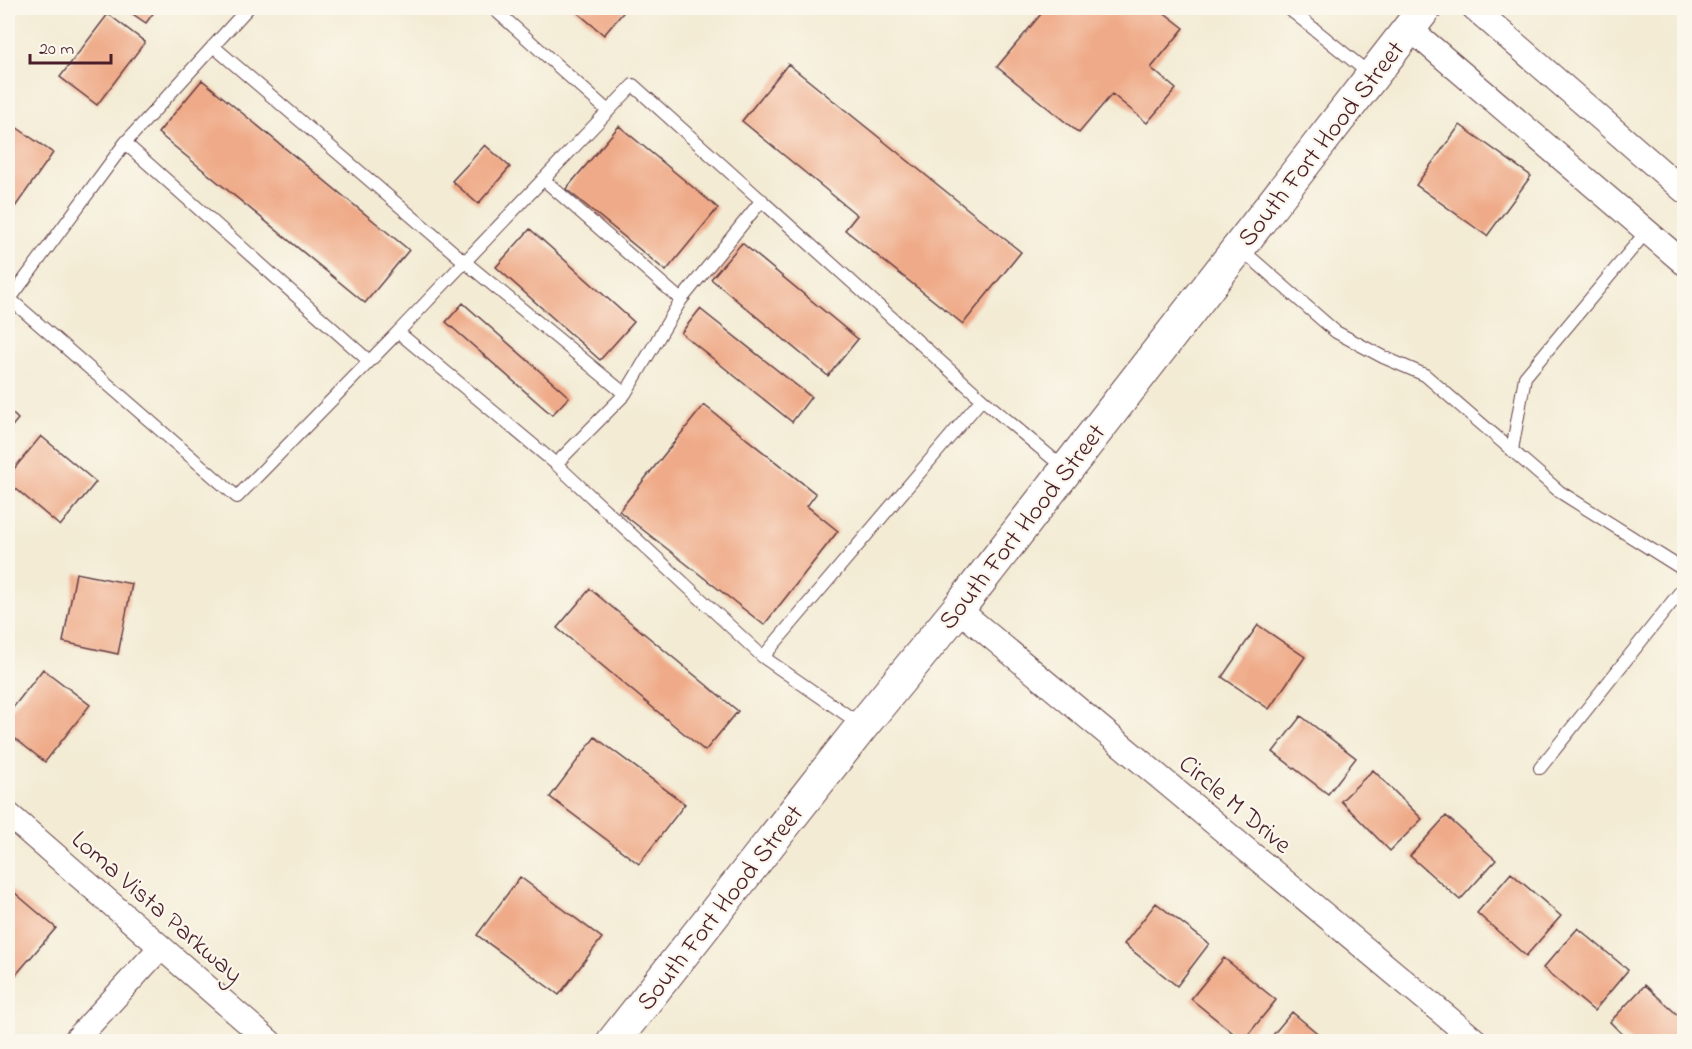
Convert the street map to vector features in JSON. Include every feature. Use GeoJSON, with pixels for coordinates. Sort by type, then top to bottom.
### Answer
{"type":"FeatureCollection","features":[{"type":"Feature","properties":{"kind":"highway","name":"South Fort Hood Street"},"geometry":{"type":"LineString","coordinates":[[613,1041],[862,726],[958,609],[1417,18]]}},
{"type":"Feature","properties":{"kind":"street"},"geometry":{"type":"LineString","coordinates":[[1474,8],[1684,191]]}},
{"type":"Feature","properties":{"kind":"street"},"geometry":{"type":"LineString","coordinates":[[1417,18],[1684,263]]}},
{"type":"Feature","properties":{"kind":"street","name":"Circle M Drive"},"geometry":{"type":"LineString","coordinates":[[958,609],[1477,1041]]}},
{"type":"Feature","properties":{"kind":"street","name":"Loma Vista Parkway"},"geometry":{"type":"LineString","coordinates":[[8,813],[270,1041]]}},
{"type":"Feature","properties":{"kind":"street"},"geometry":{"type":"LineString","coordinates":[[74,1041],[161,947]]}},
{"type":"Feature","properties":{"kind":"lane"},"geometry":{"type":"LineString","coordinates":[[248,8],[125,143],[10,299],[237,497],[633,85],[982,399],[1065,469]]}},
{"type":"Feature","properties":{"kind":"lane"},"geometry":{"type":"LineString","coordinates":[[493,8],[608,111]]}},
{"type":"Feature","properties":{"kind":"lane"},"geometry":{"type":"LineString","coordinates":[[1295,10],[1372,76]]}},
{"type":"Feature","properties":{"kind":"lane"},"geometry":{"type":"LineString","coordinates":[[213,46],[465,262],[625,394]]}},
{"type":"Feature","properties":{"kind":"lane"},"geometry":{"type":"LineString","coordinates":[[125,143],[369,361]]}},
{"type":"Feature","properties":{"kind":"lane"},"geometry":{"type":"LineString","coordinates":[[543,179],[681,300]]}},
{"type":"Feature","properties":{"kind":"lane"},"geometry":{"type":"LineString","coordinates":[[556,464],[625,394],[681,300],[762,200]]}},
{"type":"Feature","properties":{"kind":"lane"},"geometry":{"type":"LineString","coordinates":[[1512,450],[1525,377],[1647,231]]}},
{"type":"Feature","properties":{"kind":"lane"},"geometry":{"type":"LineString","coordinates":[[1239,247],[1336,332],[1383,357],[1425,375],[1560,492],[1684,570]]}},
{"type":"Feature","properties":{"kind":"lane"},"geometry":{"type":"LineString","coordinates":[[398,332],[556,464],[763,657],[862,726]]}},
{"type":"Feature","properties":{"kind":"lane"},"geometry":{"type":"LineString","coordinates":[[763,657],[982,399]]}},
{"type":"Feature","properties":{"kind":"lane"},"geometry":{"type":"LineString","coordinates":[[1540,768],[1684,587]]}},
{"type":"Feature","properties":{"kind":"building"},"geometry":{"type":"Polygon","coordinates":[[[124,8],[157,8],[146,23],[124,8]]]}},
{"type":"Feature","properties":{"kind":"building"},"geometry":{"type":"Polygon","coordinates":[[[572,8],[627,8],[604,35],[572,8]]]}},
{"type":"Feature","properties":{"kind":"building"},"geometry":{"type":"Polygon","coordinates":[[[1046,8],[1158,8],[1184,28],[1151,68],[1176,89],[1147,123],[1112,94],[1079,133],[997,67],[1046,8]]]}},
{"type":"Feature","properties":{"kind":"building"},"geometry":{"type":"Polygon","coordinates":[[[108,14],[145,42],[97,105],[60,77],[108,14]]]}},
{"type":"Feature","properties":{"kind":"building"},"geometry":{"type":"Polygon","coordinates":[[[788,64],[1021,252],[963,324],[845,230],[857,215],[742,121],[788,64]]]}},
{"type":"Feature","properties":{"kind":"building"},"geometry":{"type":"Polygon","coordinates":[[[202,80],[409,250],[365,303],[158,133],[202,80]]]}},
{"type":"Feature","properties":{"kind":"building"},"geometry":{"type":"Polygon","coordinates":[[[13,125],[53,153],[8,217],[8,134],[13,125]]]}},
{"type":"Feature","properties":{"kind":"building"},"geometry":{"type":"Polygon","coordinates":[[[1460,125],[1531,176],[1487,236],[1416,185],[1460,125]]]}},
{"type":"Feature","properties":{"kind":"building"},"geometry":{"type":"Polygon","coordinates":[[[619,126],[718,208],[666,271],[566,189],[619,126]]]}},
{"type":"Feature","properties":{"kind":"building"},"geometry":{"type":"Polygon","coordinates":[[[485,145],[510,167],[478,204],[452,181],[485,145]]]}},
{"type":"Feature","properties":{"kind":"building"},"geometry":{"type":"Polygon","coordinates":[[[530,229],[634,322],[600,360],[496,267],[530,229]]]}},
{"type":"Feature","properties":{"kind":"building"},"geometry":{"type":"Polygon","coordinates":[[[742,243],[858,339],[828,376],[711,279],[742,243]]]}},
{"type":"Feature","properties":{"kind":"building"},"geometry":{"type":"Polygon","coordinates":[[[463,303],[569,397],[552,415],[446,322],[463,303]]]}},
{"type":"Feature","properties":{"kind":"building"},"geometry":{"type":"Polygon","coordinates":[[[700,309],[811,397],[792,422],[681,333],[700,309]]]}},
{"type":"Feature","properties":{"kind":"building"},"geometry":{"type":"Polygon","coordinates":[[[704,405],[816,494],[807,506],[838,531],[764,625],[619,511],[704,405]]]}},
{"type":"Feature","properties":{"kind":"building"},"geometry":{"type":"Polygon","coordinates":[[[8,409],[18,419],[8,431],[8,409]]]}},
{"type":"Feature","properties":{"kind":"building"},"geometry":{"type":"Polygon","coordinates":[[[41,436],[96,482],[60,526],[8,482],[8,476],[41,436]]]}},
{"type":"Feature","properties":{"kind":"building"},"geometry":{"type":"Polygon","coordinates":[[[76,573],[132,584],[118,654],[63,642],[76,573]]]}},
{"type":"Feature","properties":{"kind":"building"},"geometry":{"type":"Polygon","coordinates":[[[590,589],[738,711],[705,751],[557,628],[590,589]]]}},
{"type":"Feature","properties":{"kind":"building"},"geometry":{"type":"Polygon","coordinates":[[[1258,625],[1305,657],[1269,709],[1222,677],[1258,625]]]}},
{"type":"Feature","properties":{"kind":"building"},"geometry":{"type":"Polygon","coordinates":[[[43,669],[90,705],[45,762],[8,733],[8,714],[43,669]]]}},
{"type":"Feature","properties":{"kind":"building"},"geometry":{"type":"Polygon","coordinates":[[[1301,716],[1356,758],[1328,794],[1273,752],[1301,716]]]}},
{"type":"Feature","properties":{"kind":"building"},"geometry":{"type":"Polygon","coordinates":[[[595,737],[685,804],[639,864],[550,797],[595,737]]]}},
{"type":"Feature","properties":{"kind":"building"},"geometry":{"type":"Polygon","coordinates":[[[1373,770],[1422,819],[1390,851],[1341,801],[1373,770]]]}},
{"type":"Feature","properties":{"kind":"building"},"geometry":{"type":"Polygon","coordinates":[[[1446,816],[1496,860],[1460,900],[1410,856],[1446,816]]]}},
{"type":"Feature","properties":{"kind":"building"},"geometry":{"type":"Polygon","coordinates":[[[1511,873],[1561,916],[1526,956],[1477,913],[1511,873]]]}},
{"type":"Feature","properties":{"kind":"building"},"geometry":{"type":"Polygon","coordinates":[[[520,877],[602,938],[559,995],[477,935],[520,877]]]}},
{"type":"Feature","properties":{"kind":"building"},"geometry":{"type":"Polygon","coordinates":[[[8,887],[56,928],[8,984],[8,887]]]}},
{"type":"Feature","properties":{"kind":"building"},"geometry":{"type":"Polygon","coordinates":[[[1156,903],[1209,944],[1177,986],[1124,944],[1156,903]]]}},
{"type":"Feature","properties":{"kind":"building"},"geometry":{"type":"Polygon","coordinates":[[[1578,928],[1628,970],[1594,1011],[1543,968],[1578,928]]]}},
{"type":"Feature","properties":{"kind":"building"},"geometry":{"type":"Polygon","coordinates":[[[1224,958],[1276,1000],[1243,1041],[1191,999],[1224,958]]]}},
{"type":"Feature","properties":{"kind":"building"},"geometry":{"type":"Polygon","coordinates":[[[1645,985],[1684,1021],[1682,1042],[1630,1042],[1610,1022],[1645,985]]]}},
{"type":"Feature","properties":{"kind":"building"},"geometry":{"type":"Polygon","coordinates":[[[1292,1012],[1328,1042],[1267,1042],[1292,1012]]]}}]}
